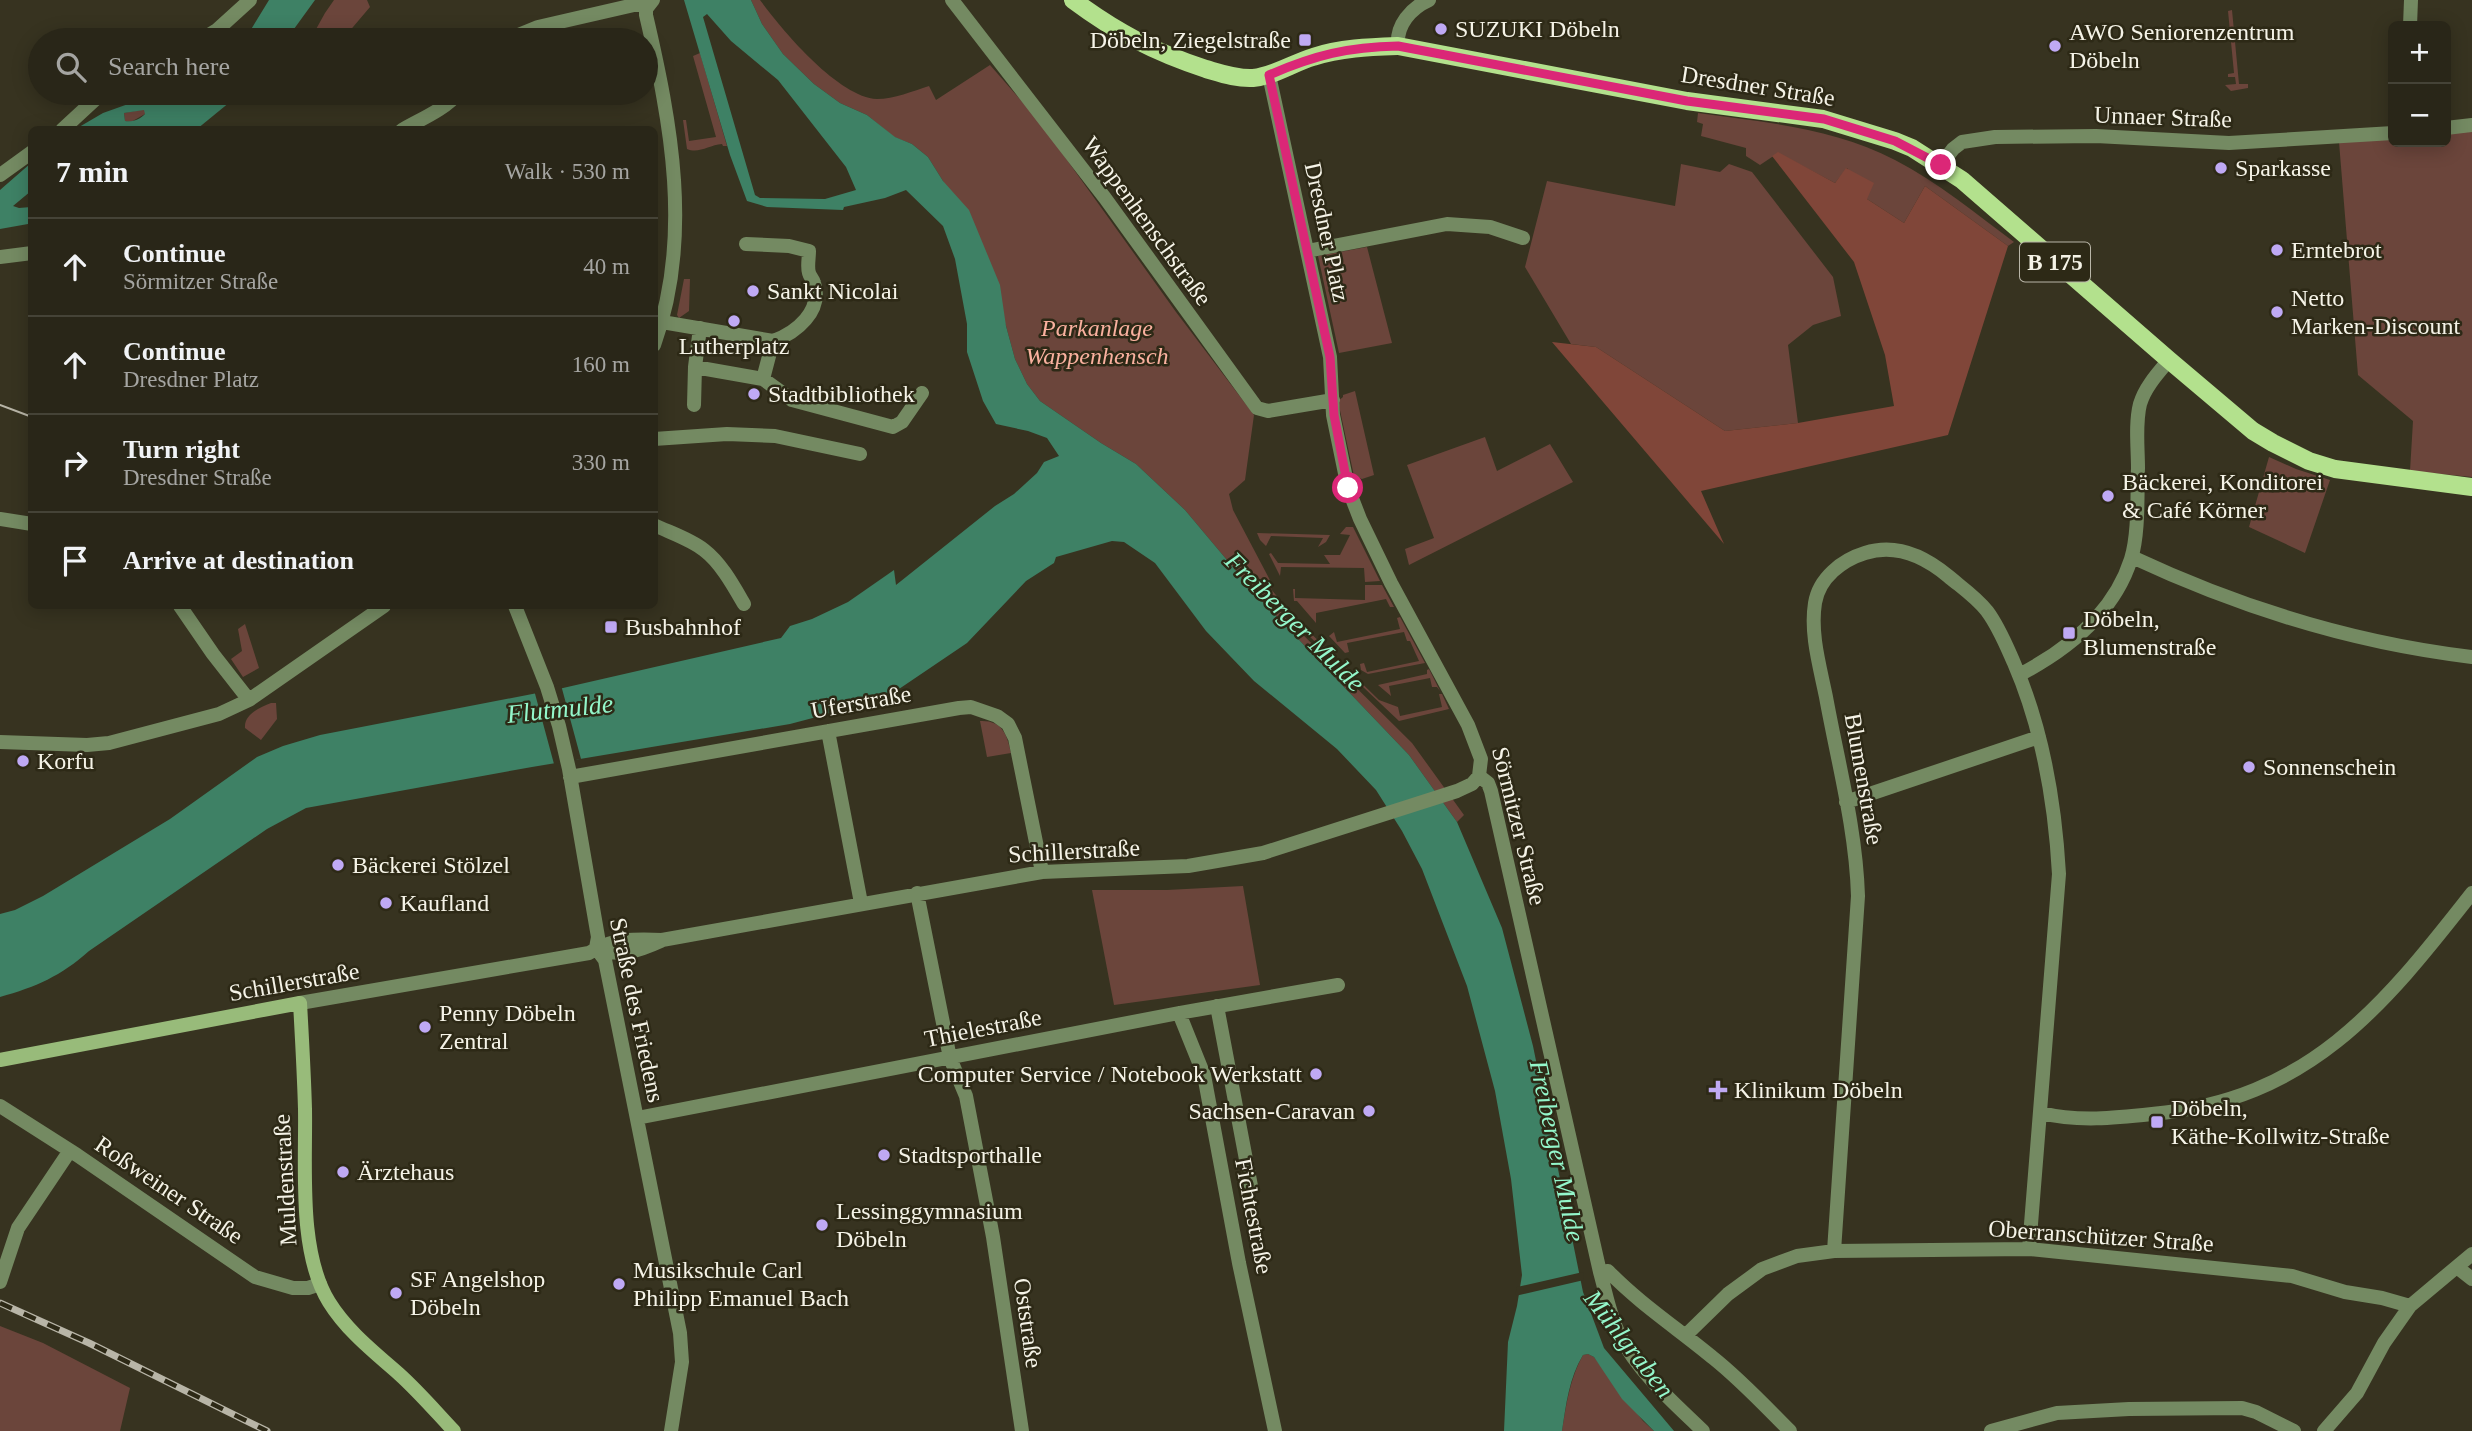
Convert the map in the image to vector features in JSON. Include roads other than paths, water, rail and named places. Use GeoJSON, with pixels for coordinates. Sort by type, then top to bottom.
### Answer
{"type":"FeatureCollection","features":[{"type":"Feature","properties":{"kind":"main road","name":"Dresdner Straße"},"geometry":{"type":"LineString","coordinates":[[1073,0],[1124,36],[1183,61],[1227,75],[1251,78],[1269,75],[1314,56],[1368,47],[1398,46],[1687,101],[1824,119],[1895,141],[1941,165],[1962,180],[2253,431],[2288,452],[2309,461],[2357,473],[2472,486]]}},
{"type":"Feature","properties":{"kind":"main road","name":"Schillerstraße"},"geometry":{"type":"LineString","coordinates":[[0,1060],[300,1003]]}},
{"type":"Feature","properties":{"kind":"main road","name":"Muldenstraße"},"geometry":{"type":"LineString","coordinates":[[300,1003],[306,1190],[311,1253],[320,1284],[328,1302],[360,1341],[401,1376],[454,1431]]}},
{"type":"Feature","properties":{"kind":"street"},"geometry":{"type":"LineString","coordinates":[[219,28],[250,0]]}},
{"type":"Feature","properties":{"kind":"street","name":"Wappenhenschstraße"},"geometry":{"type":"LineString","coordinates":[[952,0],[1104,198],[1250,400],[1258,408],[1268,411],[1333,400]]}},
{"type":"Feature","properties":{"kind":"street"},"geometry":{"type":"LineString","coordinates":[[1398,46],[1398,32],[1404,20],[1429,0]]}},
{"type":"Feature","properties":{"kind":"street"},"geometry":{"type":"LineString","coordinates":[[2410,21],[2411,0]]}},
{"type":"Feature","properties":{"kind":"street"},"geometry":{"type":"LineString","coordinates":[[560,28],[634,5],[651,3],[646,15],[649,28]]}},
{"type":"Feature","properties":{"kind":"street"},"geometry":{"type":"LineString","coordinates":[[658,65],[674,188],[674,259],[659,326],[700,328],[773,341],[810,316],[815,303],[815,284],[808,271],[809,251],[789,246],[746,244]]}},
{"type":"Feature","properties":{"kind":"street","name":"Dresdner Platz"},"geometry":{"type":"LineString","coordinates":[[1269,75],[1330,357],[1333,400]]}},
{"type":"Feature","properties":{"kind":"street"},"geometry":{"type":"LineString","coordinates":[[66,126],[89,105]]}},
{"type":"Feature","properties":{"kind":"street"},"geometry":{"type":"LineString","coordinates":[[409,126],[443,105]]}},
{"type":"Feature","properties":{"kind":"street"},"geometry":{"type":"LineString","coordinates":[[2451,127],[2472,125]]}},
{"type":"Feature","properties":{"kind":"street","name":"Unnaer Straße"},"geometry":{"type":"LineString","coordinates":[[1941,165],[1962,142],[1985,138],[2096,136],[2229,143],[2388,133]]}},
{"type":"Feature","properties":{"kind":"street"},"geometry":{"type":"LineString","coordinates":[[0,175],[28,155]]}},
{"type":"Feature","properties":{"kind":"street"},"geometry":{"type":"LineString","coordinates":[[1307,251],[1447,224],[1490,228],[1523,238]]}},
{"type":"Feature","properties":{"kind":"street"},"geometry":{"type":"LineString","coordinates":[[0,257],[28,254]]}},
{"type":"Feature","properties":{"kind":"street"},"geometry":{"type":"LineString","coordinates":[[694,405],[700,328]]}},
{"type":"Feature","properties":{"kind":"street"},"geometry":{"type":"LineString","coordinates":[[763,379],[773,341]]}},
{"type":"Feature","properties":{"kind":"street"},"geometry":{"type":"LineString","coordinates":[[2019,675],[2043,662],[2087,628],[2113,596],[2132,557],[2140,403],[2153,379],[2169,360]]}},
{"type":"Feature","properties":{"kind":"street"},"geometry":{"type":"LineString","coordinates":[[695,368],[763,379],[792,400],[887,427],[899,425],[922,393]]}},
{"type":"Feature","properties":{"kind":"street","name":"Sörmitzer Straße"},"geometry":{"type":"LineString","coordinates":[[1333,400],[1340,454],[1356,509],[1391,583],[1468,725],[1481,759],[1479,776],[1488,783],[1491,791],[1600,1272],[1618,1333],[1629,1351],[1666,1396],[1703,1431]]}},
{"type":"Feature","properties":{"kind":"street"},"geometry":{"type":"LineString","coordinates":[[658,439],[712,434],[775,436],[860,454]]}},
{"type":"Feature","properties":{"kind":"street"},"geometry":{"type":"LineString","coordinates":[[0,519],[28,523]]}},
{"type":"Feature","properties":{"kind":"street"},"geometry":{"type":"LineString","coordinates":[[658,527],[707,552],[730,580],[744,604]]}},
{"type":"Feature","properties":{"kind":"street","name":"Blumenstraße"},"geometry":{"type":"LineString","coordinates":[[1835,1251],[1858,896],[1857,871],[1846,802],[1816,644],[1815,602],[1826,578],[1846,561],[1868,552],[1888,550],[1903,551],[1931,563],[1979,602],[1989,614],[2019,675],[2039,737],[2052,797],[2059,874],[2029,1249]]}},
{"type":"Feature","properties":{"kind":"street"},"geometry":{"type":"LineString","coordinates":[[2132,557],[2225,597],[2317,628],[2403,648],[2472,657]]}},
{"type":"Feature","properties":{"kind":"street"},"geometry":{"type":"LineString","coordinates":[[182,609],[249,700]]}},
{"type":"Feature","properties":{"kind":"street"},"geometry":{"type":"LineString","coordinates":[[0,741],[87,745],[109,743],[191,723],[233,709],[380,609]]}},
{"type":"Feature","properties":{"kind":"street","name":"Straße des Friedens"},"geometry":{"type":"LineString","coordinates":[[516,609],[547,687],[567,762],[598,937],[596,947],[605,960],[680,1333],[682,1362],[671,1431]]}},
{"type":"Feature","properties":{"kind":"street","name":"Uferstraße"},"geometry":{"type":"LineString","coordinates":[[570,778],[971,707],[997,716],[1008,724],[1015,738],[1042,872]]}},
{"type":"Feature","properties":{"kind":"street"},"geometry":{"type":"LineString","coordinates":[[828,731],[861,903]]}},
{"type":"Feature","properties":{"kind":"street"},"geometry":{"type":"LineString","coordinates":[[1846,802],[2039,737]]}},
{"type":"Feature","properties":{"kind":"street","name":"Schillerstraße"},"geometry":{"type":"LineString","coordinates":[[300,1003],[589,953],[596,947],[609,953],[624,954],[640,951],[662,940],[1042,872],[1188,866],[1264,853],[1457,791],[1472,784],[1479,776]]}},
{"type":"Feature","properties":{"kind":"street"},"geometry":{"type":"LineString","coordinates":[[2041,1113],[2064,1118],[2108,1118],[2183,1111],[2236,1098],[2279,1079],[2329,1048],[2376,1009],[2472,893]]}},
{"type":"Feature","properties":{"kind":"street","name":"Oststraße"},"geometry":{"type":"LineString","coordinates":[[917,894],[950,1058],[969,1110],[993,1237],[1022,1431]]}},
{"type":"Feature","properties":{"kind":"street","name":"Thielestraße"},"geometry":{"type":"LineString","coordinates":[[637,1118],[1179,1013],[1338,985]]}},
{"type":"Feature","properties":{"kind":"street","name":"Fichtestraße"},"geometry":{"type":"LineString","coordinates":[[1217,1006],[1251,1186]]}},
{"type":"Feature","properties":{"kind":"street","name":"Fichtestraße"},"geometry":{"type":"LineString","coordinates":[[1179,1013],[1204,1075],[1239,1263],[1275,1431]]}},
{"type":"Feature","properties":{"kind":"street","name":"Roßweiner Straße"},"geometry":{"type":"LineString","coordinates":[[0,1105],[255,1277],[293,1288],[308,1288],[320,1284]]}},
{"type":"Feature","properties":{"kind":"street"},"geometry":{"type":"LineString","coordinates":[[0,1282],[18,1228],[69,1152]]}},
{"type":"Feature","properties":{"kind":"street","name":"Oberranschützer Straße"},"geometry":{"type":"LineString","coordinates":[[1686,1335],[1720,1302],[1762,1269],[1797,1256],[1835,1251],[2029,1249],[2292,1276],[2345,1292],[2410,1306]]}},
{"type":"Feature","properties":{"kind":"street"},"geometry":{"type":"LineString","coordinates":[[2324,1431],[2357,1393],[2384,1343],[2410,1306],[2472,1254]]}},
{"type":"Feature","properties":{"kind":"street"},"geometry":{"type":"LineString","coordinates":[[2458,1268],[2472,1279]]}},
{"type":"Feature","properties":{"kind":"street"},"geometry":{"type":"LineString","coordinates":[[1600,1272],[1608,1271],[1653,1313],[1716,1360],[1790,1431]]}},
{"type":"Feature","properties":{"kind":"street"},"geometry":{"type":"LineString","coordinates":[[1991,1431],[2057,1413],[2242,1408],[2294,1431]]}},
{"type":"Feature","properties":{"kind":"water"},"geometry":{"type":"Polygon","coordinates":[[[269,0],[315,0],[295,28],[252,28],[269,0]]]}},
{"type":"Feature","properties":{"kind":"water","name":"Flutmulde"},"geometry":{"type":"Polygon","coordinates":[[[684,0],[751,0],[762,24],[783,54],[814,84],[840,103],[867,115],[895,137],[912,144],[928,157],[943,181],[969,210],[1000,285],[1006,326],[1015,359],[1027,384],[1040,401],[1136,464],[1185,510],[1258,597],[1409,755],[1457,822],[1502,928],[1533,1046],[1583,1292],[1604,1348],[1674,1431],[1654,1431],[1622,1399],[1594,1357],[1588,1354],[1583,1355],[1574,1373],[1562,1431],[1504,1431],[1508,1342],[1522,1275],[1511,1179],[1495,1091],[1467,986],[1422,869],[1376,790],[1337,749],[1254,681],[1206,631],[1155,563],[1124,542],[1112,541],[1056,557],[1054,563],[1026,581],[967,643],[899,689],[843,710],[790,724],[306,808],[267,829],[58,974],[37,985],[0,997],[0,914],[15,910],[43,896],[170,819],[257,757],[320,735],[563,688],[781,638],[790,626],[848,602],[894,570],[896,585],[995,506],[1014,494],[1037,473],[1044,462],[1059,456],[1047,438],[996,424],[983,401],[967,352],[967,324],[955,259],[943,226],[906,190],[885,198],[844,207],[843,210],[767,207],[747,201],[730,155],[684,0]],[[707,14],[703,17],[755,195],[760,198],[825,199],[856,190],[846,167],[778,80],[731,41],[707,14]]]}},
{"type":"Feature","properties":{"kind":"water"},"geometry":{"type":"Polygon","coordinates":[[[125,105],[226,105],[201,126],[81,126],[103,113],[125,105]],[[144,110],[124,113],[125,121],[140,118],[145,114],[144,110]]]}},
{"type":"Feature","properties":{"kind":"water"},"geometry":{"type":"Polygon","coordinates":[[[28,166],[28,194],[13,206],[28,207],[28,224],[0,229],[0,190],[28,166]]]}},
{"type":"Feature","properties":{"kind":"tram line"},"geometry":{"type":"LineString","coordinates":[[0,405],[28,416]]}},
{"type":"Feature","properties":{"kind":"railway"},"geometry":{"type":"LineString","coordinates":[[0,1303],[89,1343],[267,1431]]}},
{"type":"Feature","properties":{"kind":"place","name":"SUZUKI Döbeln"},"geometry":{"type":"Point","coordinates":[1441,29]}},
{"type":"Feature","properties":{"kind":"place","name":"Döbeln, Ziegelstraße"},"geometry":{"type":"Point","coordinates":[1305,40]}},
{"type":"Feature","properties":{"kind":"place","name":"AWO Seniorenzentrum Döbeln"},"geometry":{"type":"Point","coordinates":[2055,46]}},
{"type":"Feature","properties":{"kind":"place","name":"Sparkasse"},"geometry":{"type":"Point","coordinates":[2221,168]}},
{"type":"Feature","properties":{"kind":"place","name":"Erntebrot"},"geometry":{"type":"Point","coordinates":[2277,250]}},
{"type":"Feature","properties":{"kind":"place","name":"Sankt Nicolai"},"geometry":{"type":"Point","coordinates":[753,291]}},
{"type":"Feature","properties":{"kind":"place","name":"Netto Marken-Discount"},"geometry":{"type":"Point","coordinates":[2277,312]}},
{"type":"Feature","properties":{"kind":"place","name":"Lutherplatz"},"geometry":{"type":"Point","coordinates":[734,321]}},
{"type":"Feature","properties":{"kind":"place","name":"Stadtbibliothek"},"geometry":{"type":"Point","coordinates":[754,394]}},
{"type":"Feature","properties":{"kind":"place","name":"Bäckerei, Konditorei & Café Körner"},"geometry":{"type":"Point","coordinates":[2108,496]}},
{"type":"Feature","properties":{"kind":"place","name":"Busbahnhof"},"geometry":{"type":"Point","coordinates":[611,627]}},
{"type":"Feature","properties":{"kind":"place","name":"Döbeln, Blumenstraße"},"geometry":{"type":"Point","coordinates":[2069,633]}},
{"type":"Feature","properties":{"kind":"place","name":"Korfu"},"geometry":{"type":"Point","coordinates":[23,761]}},
{"type":"Feature","properties":{"kind":"place","name":"Sonnenschein"},"geometry":{"type":"Point","coordinates":[2249,767]}},
{"type":"Feature","properties":{"kind":"place","name":"Bäckerei Stölzel"},"geometry":{"type":"Point","coordinates":[338,865]}},
{"type":"Feature","properties":{"kind":"place","name":"Kaufland"},"geometry":{"type":"Point","coordinates":[386,903]}},
{"type":"Feature","properties":{"kind":"place","name":"Penny Döbeln Zentral"},"geometry":{"type":"Point","coordinates":[425,1027]}},
{"type":"Feature","properties":{"kind":"place","name":"Computer Service / Notebook Werkstatt"},"geometry":{"type":"Point","coordinates":[1316,1074]}},
{"type":"Feature","properties":{"kind":"place","name":"Klinikum Döbeln"},"geometry":{"type":"Point","coordinates":[1718,1090]}},
{"type":"Feature","properties":{"kind":"place","name":"Sachsen-Caravan"},"geometry":{"type":"Point","coordinates":[1369,1111]}},
{"type":"Feature","properties":{"kind":"place","name":"Döbeln, Käthe-Kollwitz-Straße"},"geometry":{"type":"Point","coordinates":[2157,1122]}},
{"type":"Feature","properties":{"kind":"place","name":"Stadtsporthalle"},"geometry":{"type":"Point","coordinates":[884,1155]}},
{"type":"Feature","properties":{"kind":"place","name":"Ärztehaus"},"geometry":{"type":"Point","coordinates":[343,1172]}},
{"type":"Feature","properties":{"kind":"place","name":"Lessinggymnasium Döbeln"},"geometry":{"type":"Point","coordinates":[822,1225]}},
{"type":"Feature","properties":{"kind":"place","name":"Musikschule Carl Philipp Emanuel Bach"},"geometry":{"type":"Point","coordinates":[619,1284]}},
{"type":"Feature","properties":{"kind":"place","name":"SF Angelshop Döbeln"},"geometry":{"type":"Point","coordinates":[396,1293]}},
{"type":"Feature","properties":{"kind":"park label","name":"Parkanlage Wappenhensch"},"geometry":{"type":"Point","coordinates":[1097,342]}},
{"type":"Feature","properties":{"kind":"water label","name":"Freiberger Mulde"},"geometry":{"type":"Point","coordinates":[1295,622]}},
{"type":"Feature","properties":{"kind":"water label","name":"Freiberger Mulde"},"geometry":{"type":"Point","coordinates":[1557,1151]}},
{"type":"Feature","properties":{"kind":"water label","name":"Mühlgraben"},"geometry":{"type":"Point","coordinates":[1629,1344]}}]}
